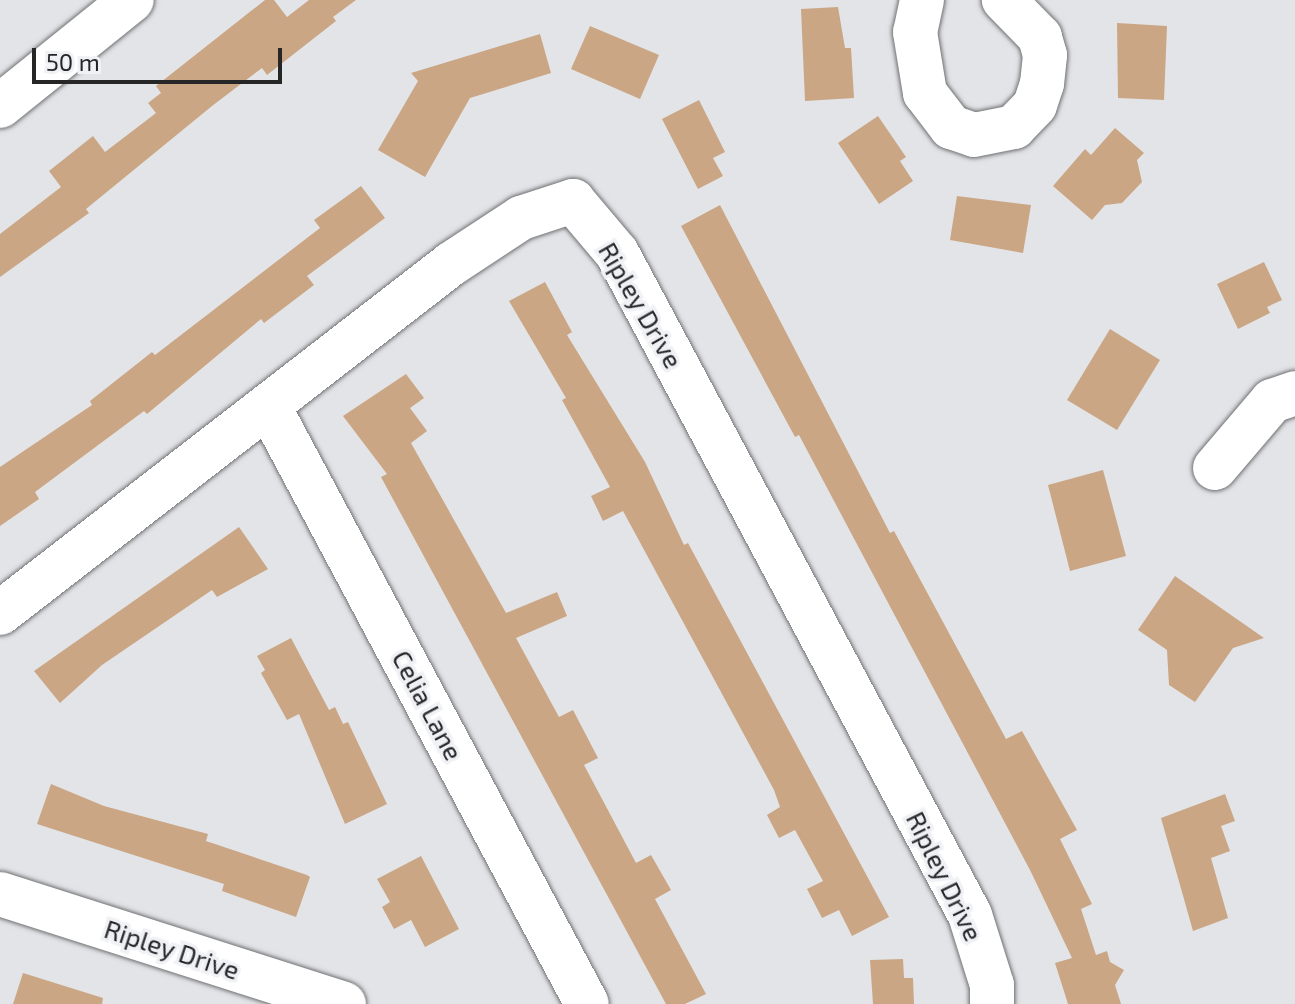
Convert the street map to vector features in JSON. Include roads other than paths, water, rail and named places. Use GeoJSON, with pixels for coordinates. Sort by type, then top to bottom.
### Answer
{"type":"FeatureCollection","features":[{"type":"Feature","properties":{"kind":"street"},"geometry":{"type":"LineString","coordinates":[[0,106],[132,0]]}},
{"type":"Feature","properties":{"kind":"street"},"geometry":{"type":"LineString","coordinates":[[922,0],[915,32],[925,93],[951,127],[974,135],[1014,127],[1035,105],[1042,84],[1045,55],[1040,37],[1031,22],[1004,0]]}},
{"type":"Feature","properties":{"kind":"street","name":"Ripley Drive"},"geometry":{"type":"LineString","coordinates":[[0,613],[451,264],[521,218],[573,201],[617,253],[970,915],[992,985],[992,1004]]}},
{"type":"Feature","properties":{"kind":"street"},"geometry":{"type":"LineString","coordinates":[[1215,468],[1272,401],[1295,393]]}},
{"type":"Feature","properties":{"kind":"street","name":"Celia Lane"},"geometry":{"type":"LineString","coordinates":[[269,407],[587,1004]]}},
{"type":"Feature","properties":{"kind":"street","name":"Ripley Drive"},"geometry":{"type":"LineString","coordinates":[[0,894],[344,1004]]}}]}
